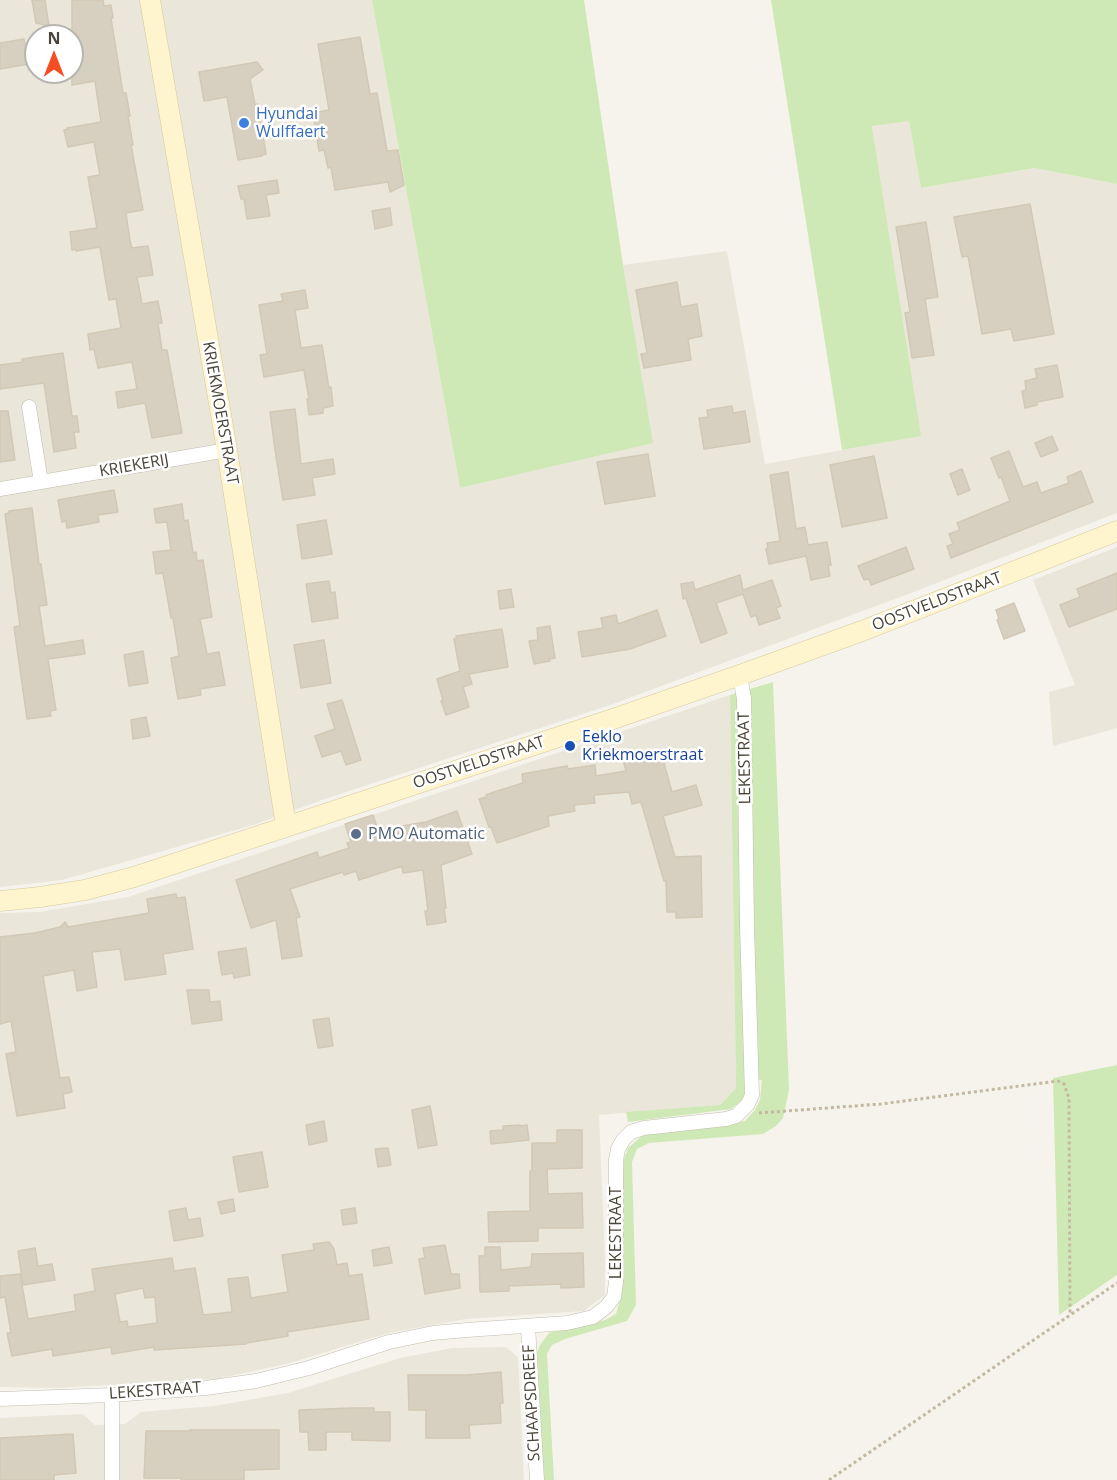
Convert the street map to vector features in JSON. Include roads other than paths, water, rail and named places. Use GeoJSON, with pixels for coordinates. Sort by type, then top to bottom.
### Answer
{"type":"FeatureCollection","features":[{"type":"Feature","properties":{"kind":"street","name":"KRIEKMOERSTRAAT"},"geometry":{"type":"LineString","coordinates":[[150,0],[227,450],[286,826]]}},
{"type":"Feature","properties":{"kind":"street"},"geometry":{"type":"LineString","coordinates":[[29,407],[41,482]]}},
{"type":"Feature","properties":{"kind":"street","name":"KRIEKERIJ"},"geometry":{"type":"LineString","coordinates":[[0,489],[227,450]]}},
{"type":"Feature","properties":{"kind":"street","name":"OOSTVELDSTRAAT"},"geometry":{"type":"LineString","coordinates":[[0,901],[85,890],[134,877],[740,675],[862,631],[1117,531]]}},
{"type":"Feature","properties":{"kind":"street","name":"LEKESTRAAT"},"geometry":{"type":"LineString","coordinates":[[0,1399],[112,1395],[206,1388],[255,1381],[309,1368],[388,1342],[433,1334],[567,1323],[593,1317],[606,1307],[614,1297],[616,1282],[616,1160],[623,1140],[631,1132],[644,1128],[736,1116],[743,1111],[752,1095],[744,699],[740,675]]}},
{"type":"Feature","properties":{"kind":"street","name":"SCHAAPSDREEF"},"geometry":{"type":"LineString","coordinates":[[528,1326],[537,1480]]}},
{"type":"Feature","properties":{"kind":"street"},"geometry":{"type":"LineString","coordinates":[[112,1395],[112,1480]]}},
{"type":"Feature","properties":{"kind":"place","name":"Hyundai Wulffaert"},"geometry":{"type":"Point","coordinates":[244,123]}},
{"type":"Feature","properties":{"kind":"place","name":"Eeklo Kriekmoerstraat"},"geometry":{"type":"Point","coordinates":[570,746]}},
{"type":"Feature","properties":{"kind":"place","name":"PMO Automatic"},"geometry":{"type":"Point","coordinates":[356,834]}}]}
